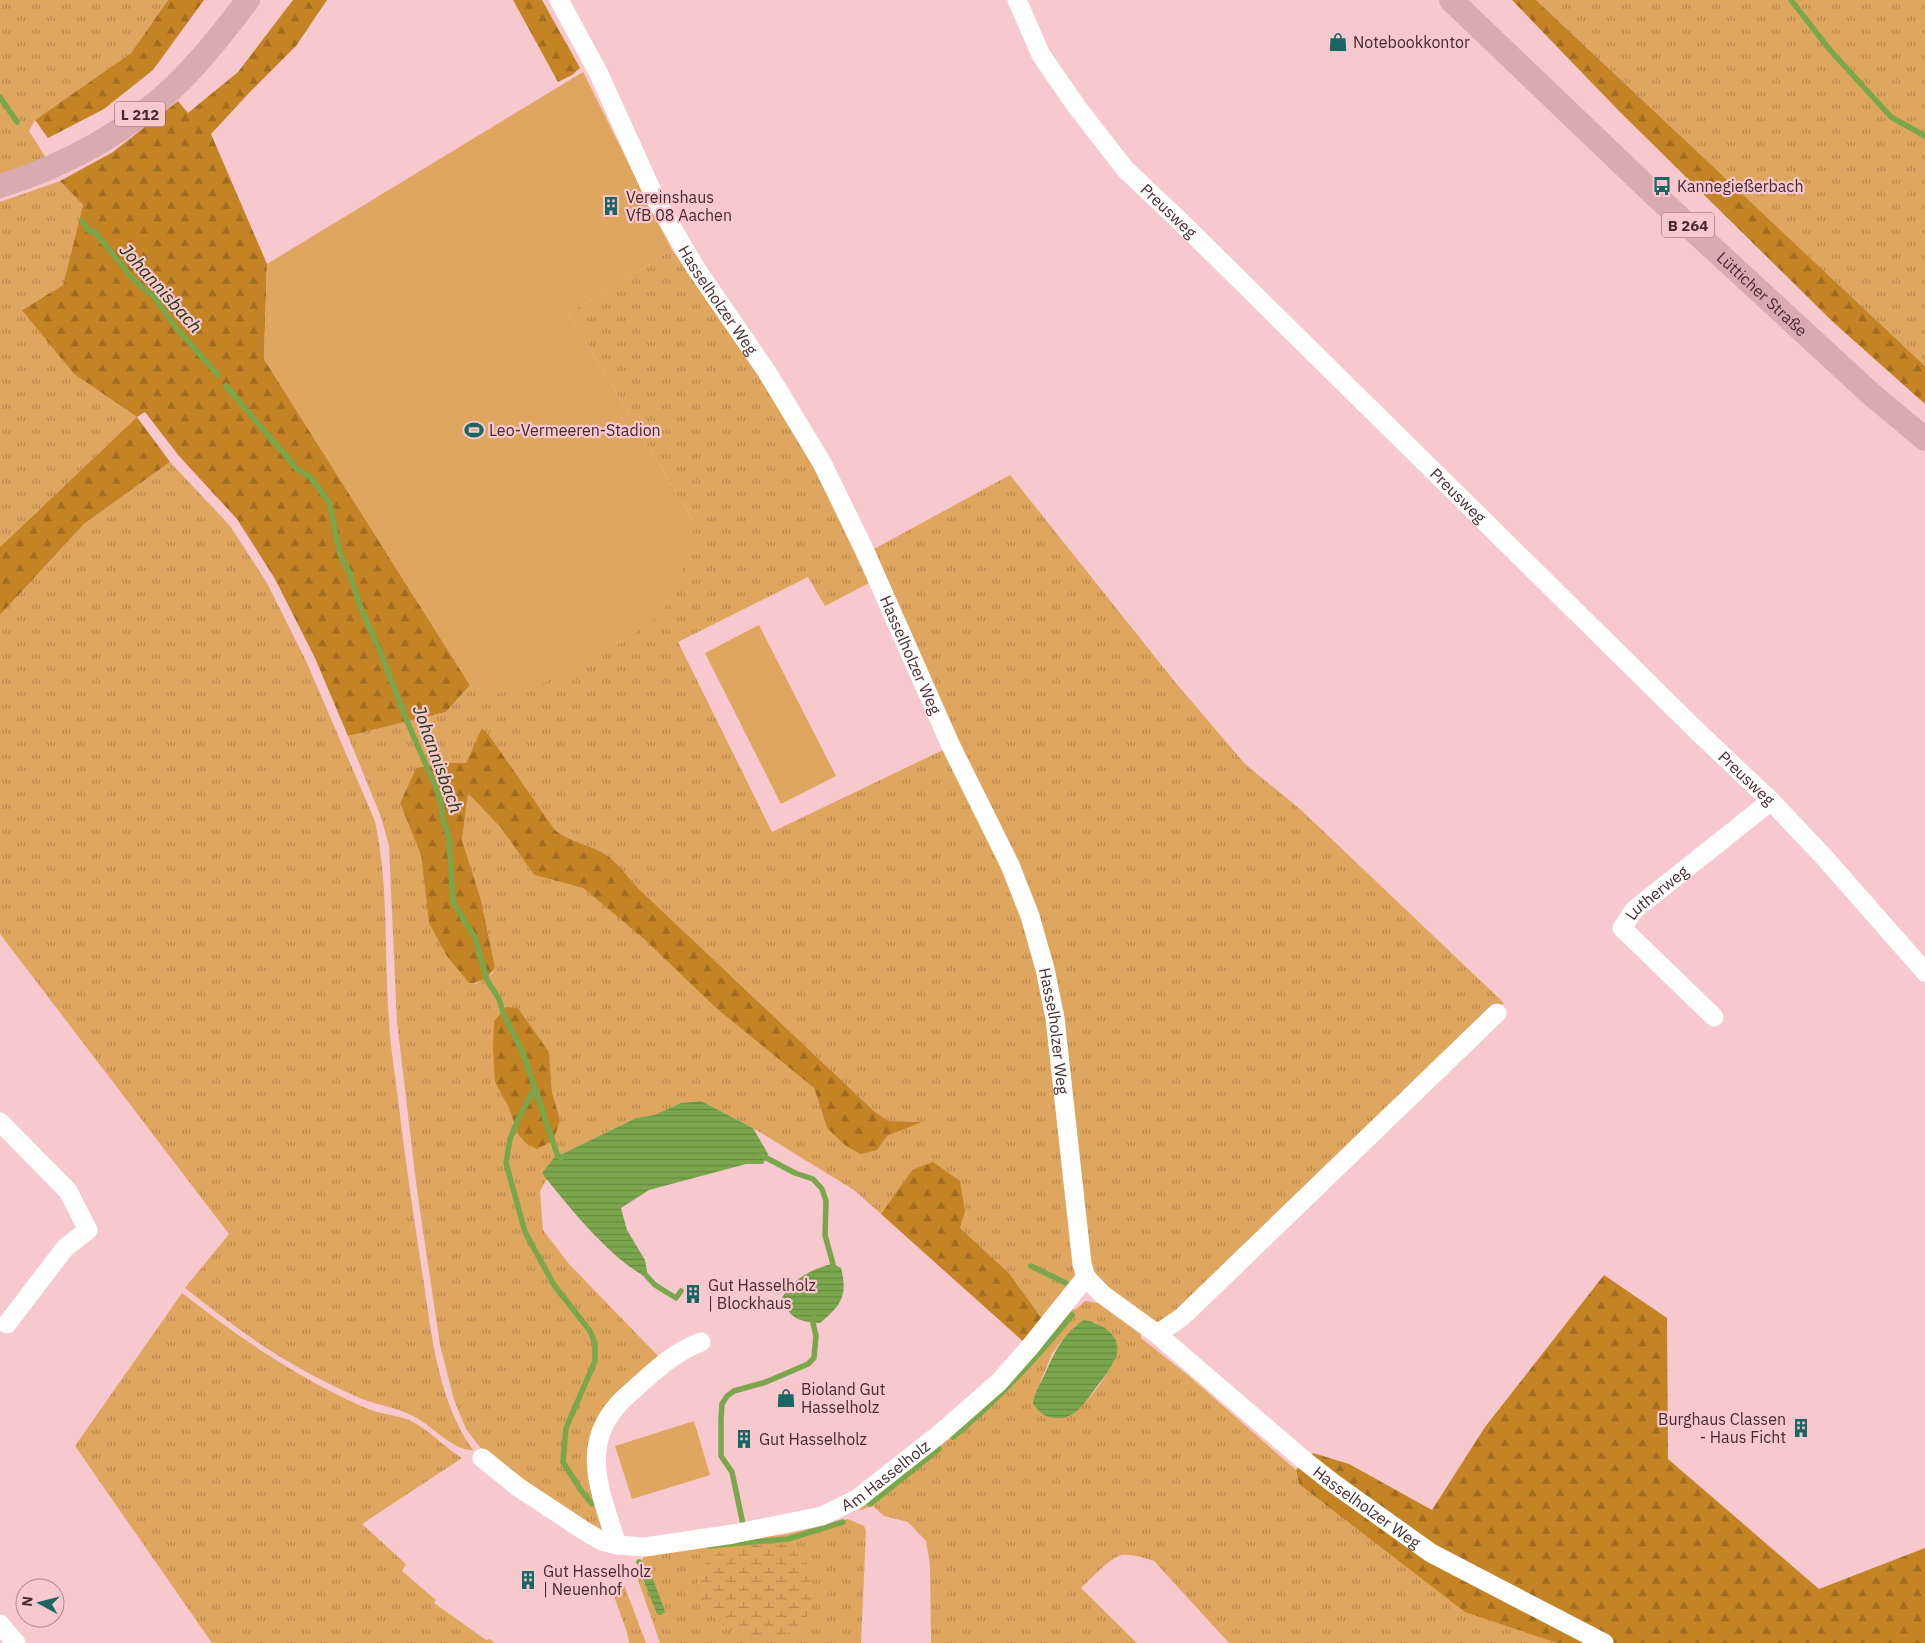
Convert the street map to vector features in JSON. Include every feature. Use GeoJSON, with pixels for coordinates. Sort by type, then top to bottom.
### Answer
{"type":"FeatureCollection","features":[{"type":"Feature","properties":{"kind":"main road","name":"L 212"},"geometry":{"type":"LineString","coordinates":[[0,186],[79,155],[129,123],[174,87],[223,33],[248,0]]}},
{"type":"Feature","properties":{"kind":"main road","name":"Lütticher Straße"},"geometry":{"type":"LineString","coordinates":[[1454,2],[1655,195],[1871,394],[1925,439]]}},
{"type":"Feature","properties":{"kind":"street","name":"Hasselholzer Weg"},"geometry":{"type":"LineString","coordinates":[[559,0],[598,72],[657,202],[695,266],[767,372],[822,463],[864,549],[951,746],[1010,865],[1030,916],[1055,1018],[1082,1264],[1086,1277],[1102,1294],[1157,1334],[1305,1461],[1432,1553],[1604,1643]]}},
{"type":"Feature","properties":{"kind":"street","name":"Preusweg"},"geometry":{"type":"LineString","coordinates":[[1017,0],[1041,55],[1077,107],[1125,169],[1696,730],[1771,801],[1824,857],[1925,972]]}},
{"type":"Feature","properties":{"kind":"street","name":"Lutherweg"},"geometry":{"type":"LineString","coordinates":[[1714,1017],[1622,928],[1634,910],[1771,801]]}},
{"type":"Feature","properties":{"kind":"street"},"geometry":{"type":"LineString","coordinates":[[1157,1334],[1182,1317],[1497,1013]]}},
{"type":"Feature","properties":{"kind":"street"},"geometry":{"type":"LineString","coordinates":[[0,1122],[68,1191],[88,1230],[65,1248],[7,1324]]}},
{"type":"Feature","properties":{"kind":"street","name":"Am Hasselholz"},"geometry":{"type":"LineString","coordinates":[[482,1458],[518,1487],[583,1530],[602,1542],[617,1545],[645,1547],[786,1525],[822,1516],[857,1499],[942,1432],[999,1382],[1086,1277]]}},
{"type":"Feature","properties":{"kind":"street"},"geometry":{"type":"LineString","coordinates":[[617,1545],[598,1483],[595,1461],[602,1429],[616,1407],[665,1362],[686,1348],[701,1342]]}},
{"type":"Feature","properties":{"kind":"street"},"geometry":{"type":"LineString","coordinates":[[0,1624],[16,1643]]}},
{"type":"Feature","properties":{"kind":"green space"},"geometry":{"type":"Polygon","coordinates":[[[0,0],[168,0],[131,53],[35,120],[29,131],[46,158],[0,174],[0,0]]]}},
{"type":"Feature","properties":{"kind":"green space"},"geometry":{"type":"Polygon","coordinates":[[[168,0],[204,0],[153,70],[104,109],[48,138],[35,120],[131,53],[168,0]]]}},
{"type":"Feature","properties":{"kind":"green space"},"geometry":{"type":"Polygon","coordinates":[[[293,0],[327,0],[296,46],[211,134],[267,264],[264,359],[470,685],[446,712],[348,736],[315,658],[275,579],[237,519],[179,456],[145,412],[137,417],[74,374],[22,310],[63,285],[83,205],[60,181],[113,152],[178,101],[188,113],[238,72],[293,0]]]}},
{"type":"Feature","properties":{"kind":"green space"},"geometry":{"type":"Polygon","coordinates":[[[513,0],[542,0],[580,68],[572,75],[558,82],[513,0]]]}},
{"type":"Feature","properties":{"kind":"green space"},"geometry":{"type":"Polygon","coordinates":[[[1512,0],[1536,0],[1925,366],[1925,404],[1833,322],[1618,110],[1512,0]]]}},
{"type":"Feature","properties":{"kind":"green space"},"geometry":{"type":"Polygon","coordinates":[[[1536,0],[1925,0],[1925,366],[1536,0]]]}},
{"type":"Feature","properties":{"kind":"green space","name":"Leo-Vermeeren-Stadion"},"geometry":{"type":"Polygon","coordinates":[[[583,72],[672,250],[569,313],[695,524],[675,594],[654,620],[625,641],[541,684],[494,694],[470,685],[264,359],[267,264],[583,72]]]}},
{"type":"Feature","properties":{"kind":"green space"},"geometry":{"type":"Polygon","coordinates":[[[60,181],[83,205],[63,285],[23,309],[74,374],[137,417],[0,547],[0,202],[60,181]]]}},
{"type":"Feature","properties":{"kind":"green space"},"geometry":{"type":"Polygon","coordinates":[[[672,250],[765,382],[811,461],[869,583],[825,606],[808,577],[678,642],[772,832],[945,749],[1004,870],[1033,947],[1048,1005],[1077,1256],[1075,1278],[1043,1320],[1009,1273],[960,1228],[965,1212],[912,1170],[881,1214],[854,1190],[753,1128],[701,1101],[681,1103],[654,1115],[636,1118],[560,1155],[542,1173],[547,1179],[540,1191],[543,1230],[569,1264],[658,1356],[619,1393],[604,1415],[606,1529],[603,1533],[486,1455],[466,1429],[454,1400],[440,1345],[417,1190],[397,1022],[389,846],[381,817],[348,736],[446,712],[470,685],[494,694],[695,524],[569,313],[672,250]],[[482,729],[466,763],[444,763],[416,768],[400,803],[421,854],[429,923],[475,984],[492,974],[495,967],[481,900],[462,840],[468,792],[501,828],[534,875],[583,888],[646,941],[717,1009],[814,1088],[827,1128],[887,1136],[921,1122],[889,1121],[875,1112],[641,891],[608,856],[555,830],[489,735],[482,729]],[[518,1008],[508,1106],[518,1134],[560,1120],[552,1092],[549,1053],[518,1008]]]}},
{"type":"Feature","properties":{"kind":"green space"},"geometry":{"type":"Polygon","coordinates":[[[137,417],[170,462],[84,524],[0,615],[0,547],[137,417]]]}},
{"type":"Feature","properties":{"kind":"green space"},"geometry":{"type":"Polygon","coordinates":[[[170,462],[230,526],[267,583],[306,661],[375,821],[384,895],[390,1040],[430,1323],[444,1390],[461,1431],[473,1450],[451,1443],[407,1413],[359,1398],[292,1364],[240,1330],[185,1288],[229,1234],[0,934],[0,615],[84,524],[170,462]]]}},
{"type":"Feature","properties":{"kind":"green space"},"geometry":{"type":"Polygon","coordinates":[[[1010,475],[1175,682],[1245,764],[1301,810],[1504,1003],[1172,1320],[1159,1325],[1107,1287],[1091,1270],[1059,991],[958,745],[874,549],[1010,475]]]}},
{"type":"Feature","properties":{"kind":"green space"},"geometry":{"type":"Polygon","coordinates":[[[759,625],[836,776],[781,804],[705,653],[759,625]]]}},
{"type":"Feature","properties":{"kind":"green space"},"geometry":{"type":"Polygon","coordinates":[[[482,728],[489,735],[555,830],[608,856],[641,891],[875,1112],[889,1121],[922,1122],[887,1136],[877,1150],[861,1154],[846,1146],[827,1128],[814,1088],[717,1009],[646,941],[583,888],[534,875],[501,828],[468,793],[462,840],[481,900],[495,967],[484,979],[469,983],[447,956],[429,923],[421,855],[400,803],[416,768],[444,763],[466,763],[482,728]]]}},
{"type":"Feature","properties":{"kind":"green space"},"geometry":{"type":"Polygon","coordinates":[[[506,1007],[518,1008],[549,1052],[552,1092],[560,1120],[553,1141],[537,1149],[526,1143],[518,1134],[508,1106],[495,1082],[494,1021],[506,1007]]]}},
{"type":"Feature","properties":{"kind":"green space"},"geometry":{"type":"Polygon","coordinates":[[[933,1162],[960,1181],[965,1212],[960,1228],[1009,1273],[1043,1320],[1026,1344],[881,1214],[912,1170],[933,1162]]]}},
{"type":"Feature","properties":{"kind":"green space"},"geometry":{"type":"Polygon","coordinates":[[[1604,1275],[1667,1318],[1668,1459],[1819,1589],[1925,1548],[1925,1643],[1557,1643],[1465,1612],[1299,1484],[1296,1470],[1313,1453],[1349,1464],[1432,1510],[1485,1427],[1604,1275]]]}},
{"type":"Feature","properties":{"kind":"green space"},"geometry":{"type":"Polygon","coordinates":[[[182,1293],[221,1323],[304,1377],[366,1408],[413,1422],[462,1458],[362,1524],[406,1564],[402,1571],[436,1600],[434,1603],[486,1640],[490,1639],[494,1643],[212,1643],[75,1446],[182,1293]]]}},
{"type":"Feature","properties":{"kind":"green space"},"geometry":{"type":"Polygon","coordinates":[[[1085,1301],[1104,1304],[1141,1332],[1141,1338],[1190,1377],[1296,1470],[1299,1484],[1540,1636],[1557,1643],[1229,1643],[1154,1561],[1138,1556],[1122,1555],[1100,1569],[1081,1588],[1137,1643],[931,1643],[930,1565],[926,1541],[908,1522],[884,1516],[873,1506],[861,1510],[858,1507],[1066,1312],[1076,1309],[1085,1301]],[[1094,1322],[1076,1325],[1059,1344],[1052,1354],[1034,1397],[1067,1417],[1082,1405],[1099,1386],[1116,1355],[1117,1346],[1115,1338],[1094,1322]]]}},
{"type":"Feature","properties":{"kind":"green space"},"geometry":{"type":"Polygon","coordinates":[[[694,1421],[710,1475],[632,1499],[615,1446],[694,1421]]]}},
{"type":"Feature","properties":{"kind":"green space"},"geometry":{"type":"Polygon","coordinates":[[[848,1519],[864,1526],[866,1531],[861,1643],[660,1643],[636,1574],[639,1564],[647,1553],[788,1534],[848,1519]]]}},
{"type":"Feature","properties":{"kind":"green space"},"geometry":{"type":"Polygon","coordinates":[[[785,1543],[807,1563],[815,1593],[804,1624],[788,1633],[760,1640],[728,1629],[703,1608],[696,1585],[705,1564],[721,1550],[748,1545],[785,1543]]]}},
{"type":"Feature","properties":{"kind":"green space"},"geometry":{"type":"Polygon","coordinates":[[[624,1585],[646,1643],[629,1643],[627,1632],[612,1591],[624,1585]]]}},
{"type":"Feature","properties":{"kind":"shaded area"},"geometry":{"type":"Polygon","coordinates":[[[701,1101],[753,1128],[768,1154],[763,1164],[746,1164],[649,1190],[621,1208],[627,1230],[645,1260],[648,1278],[619,1258],[590,1231],[542,1173],[557,1154],[560,1155],[636,1118],[654,1115],[681,1103],[701,1101]]]}},
{"type":"Feature","properties":{"kind":"shaded area"},"geometry":{"type":"Polygon","coordinates":[[[833,1264],[841,1268],[844,1286],[838,1305],[820,1323],[801,1320],[793,1316],[781,1300],[790,1286],[810,1272],[833,1264]]]}},
{"type":"Feature","properties":{"kind":"shaded area"},"geometry":{"type":"Polygon","coordinates":[[[1084,1320],[1099,1325],[1115,1339],[1117,1349],[1114,1360],[1090,1396],[1075,1413],[1062,1418],[1045,1416],[1033,1404],[1036,1393],[1051,1360],[1064,1338],[1084,1320]]]}},
{"type":"Feature","properties":{"kind":"shaded area"},"geometry":{"type":"Polygon","coordinates":[[[647,1572],[652,1576],[665,1612],[661,1615],[657,1614],[642,1576],[647,1572]]]}},
{"type":"Feature","properties":{"kind":"waterway","name":"Kannegießerbach"},"geometry":{"type":"LineString","coordinates":[[1791,0],[1830,50],[1891,117],[1925,136]]}},
{"type":"Feature","properties":{"kind":"waterway","name":"Johannisbach"},"geometry":{"type":"LineString","coordinates":[[0,97],[17,122]]}},
{"type":"Feature","properties":{"kind":"waterway","name":"Johannisbach"},"geometry":{"type":"LineString","coordinates":[[82,221],[89,231],[94,231],[133,279],[155,298],[177,329],[218,375]]}},
{"type":"Feature","properties":{"kind":"waterway","name":"Johannisbach"},"geometry":{"type":"LineString","coordinates":[[226,386],[297,469],[310,477],[329,502],[340,554],[350,574],[360,606],[380,651],[406,719],[437,790],[442,807],[442,817],[449,838],[453,902],[475,938],[487,980],[499,999],[504,1015],[523,1053],[557,1154],[561,1158]]}},
{"type":"Feature","properties":{"kind":"waterway"},"geometry":{"type":"LineString","coordinates":[[535,1088],[519,1117],[510,1139],[506,1163],[525,1232],[554,1285],[590,1331],[595,1343],[595,1361],[566,1428],[563,1462],[592,1504]]}},
{"type":"Feature","properties":{"kind":"waterway"},"geometry":{"type":"LineString","coordinates":[[761,1155],[795,1173],[813,1179],[822,1189],[826,1201],[825,1235],[833,1264],[832,1269]]}},
{"type":"Feature","properties":{"kind":"waterway"},"geometry":{"type":"LineString","coordinates":[[1031,1266],[1066,1283]]}},
{"type":"Feature","properties":{"kind":"waterway","name":"Johannisbach"},"geometry":{"type":"LineString","coordinates":[[644,1273],[655,1285],[676,1298],[681,1291]]}},
{"type":"Feature","properties":{"kind":"waterway"},"geometry":{"type":"LineString","coordinates":[[953,1437],[1016,1379],[1072,1315]]}},
{"type":"Feature","properties":{"kind":"waterway"},"geometry":{"type":"LineString","coordinates":[[744,1529],[732,1472],[721,1456],[722,1404],[727,1396],[734,1391],[766,1382],[808,1364],[814,1358],[816,1336],[813,1323],[814,1317]]}},
{"type":"Feature","properties":{"kind":"waterway"},"geometry":{"type":"LineString","coordinates":[[870,1504],[939,1449]]}},
{"type":"Feature","properties":{"kind":"waterway"},"geometry":{"type":"LineString","coordinates":[[708,1546],[788,1539],[843,1522]]}},
{"type":"Feature","properties":{"kind":"waterway"},"geometry":{"type":"LineString","coordinates":[[639,1562],[647,1572]]}},
{"type":"Feature","properties":{"kind":"place","name":"Notebookkontor"},"geometry":{"type":"Point","coordinates":[1338,42]}},
{"type":"Feature","properties":{"kind":"place","name":"Kannegießerbach"},"geometry":{"type":"Point","coordinates":[1662,186]}},
{"type":"Feature","properties":{"kind":"place","name":"Vereinshaus VfB 08 Aachen"},"geometry":{"type":"Point","coordinates":[611,206]}},
{"type":"Feature","properties":{"kind":"place","name":"Leo-Vermeeren-Stadion"},"geometry":{"type":"Point","coordinates":[474,430]}},
{"type":"Feature","properties":{"kind":"place","name":"Gut Hasselholz | Blockhaus"},"geometry":{"type":"Point","coordinates":[693,1294]}},
{"type":"Feature","properties":{"kind":"place","name":"Bioland Gut Hasselholz"},"geometry":{"type":"Point","coordinates":[786,1398]}},
{"type":"Feature","properties":{"kind":"place","name":"Burghaus Classen - Haus Ficht"},"geometry":{"type":"Point","coordinates":[1801,1428]}},
{"type":"Feature","properties":{"kind":"place","name":"Gut Hasselholz"},"geometry":{"type":"Point","coordinates":[744,1439]}},
{"type":"Feature","properties":{"kind":"place","name":"Gut Hasselholz | Neuenhof"},"geometry":{"type":"Point","coordinates":[528,1580]}}]}
